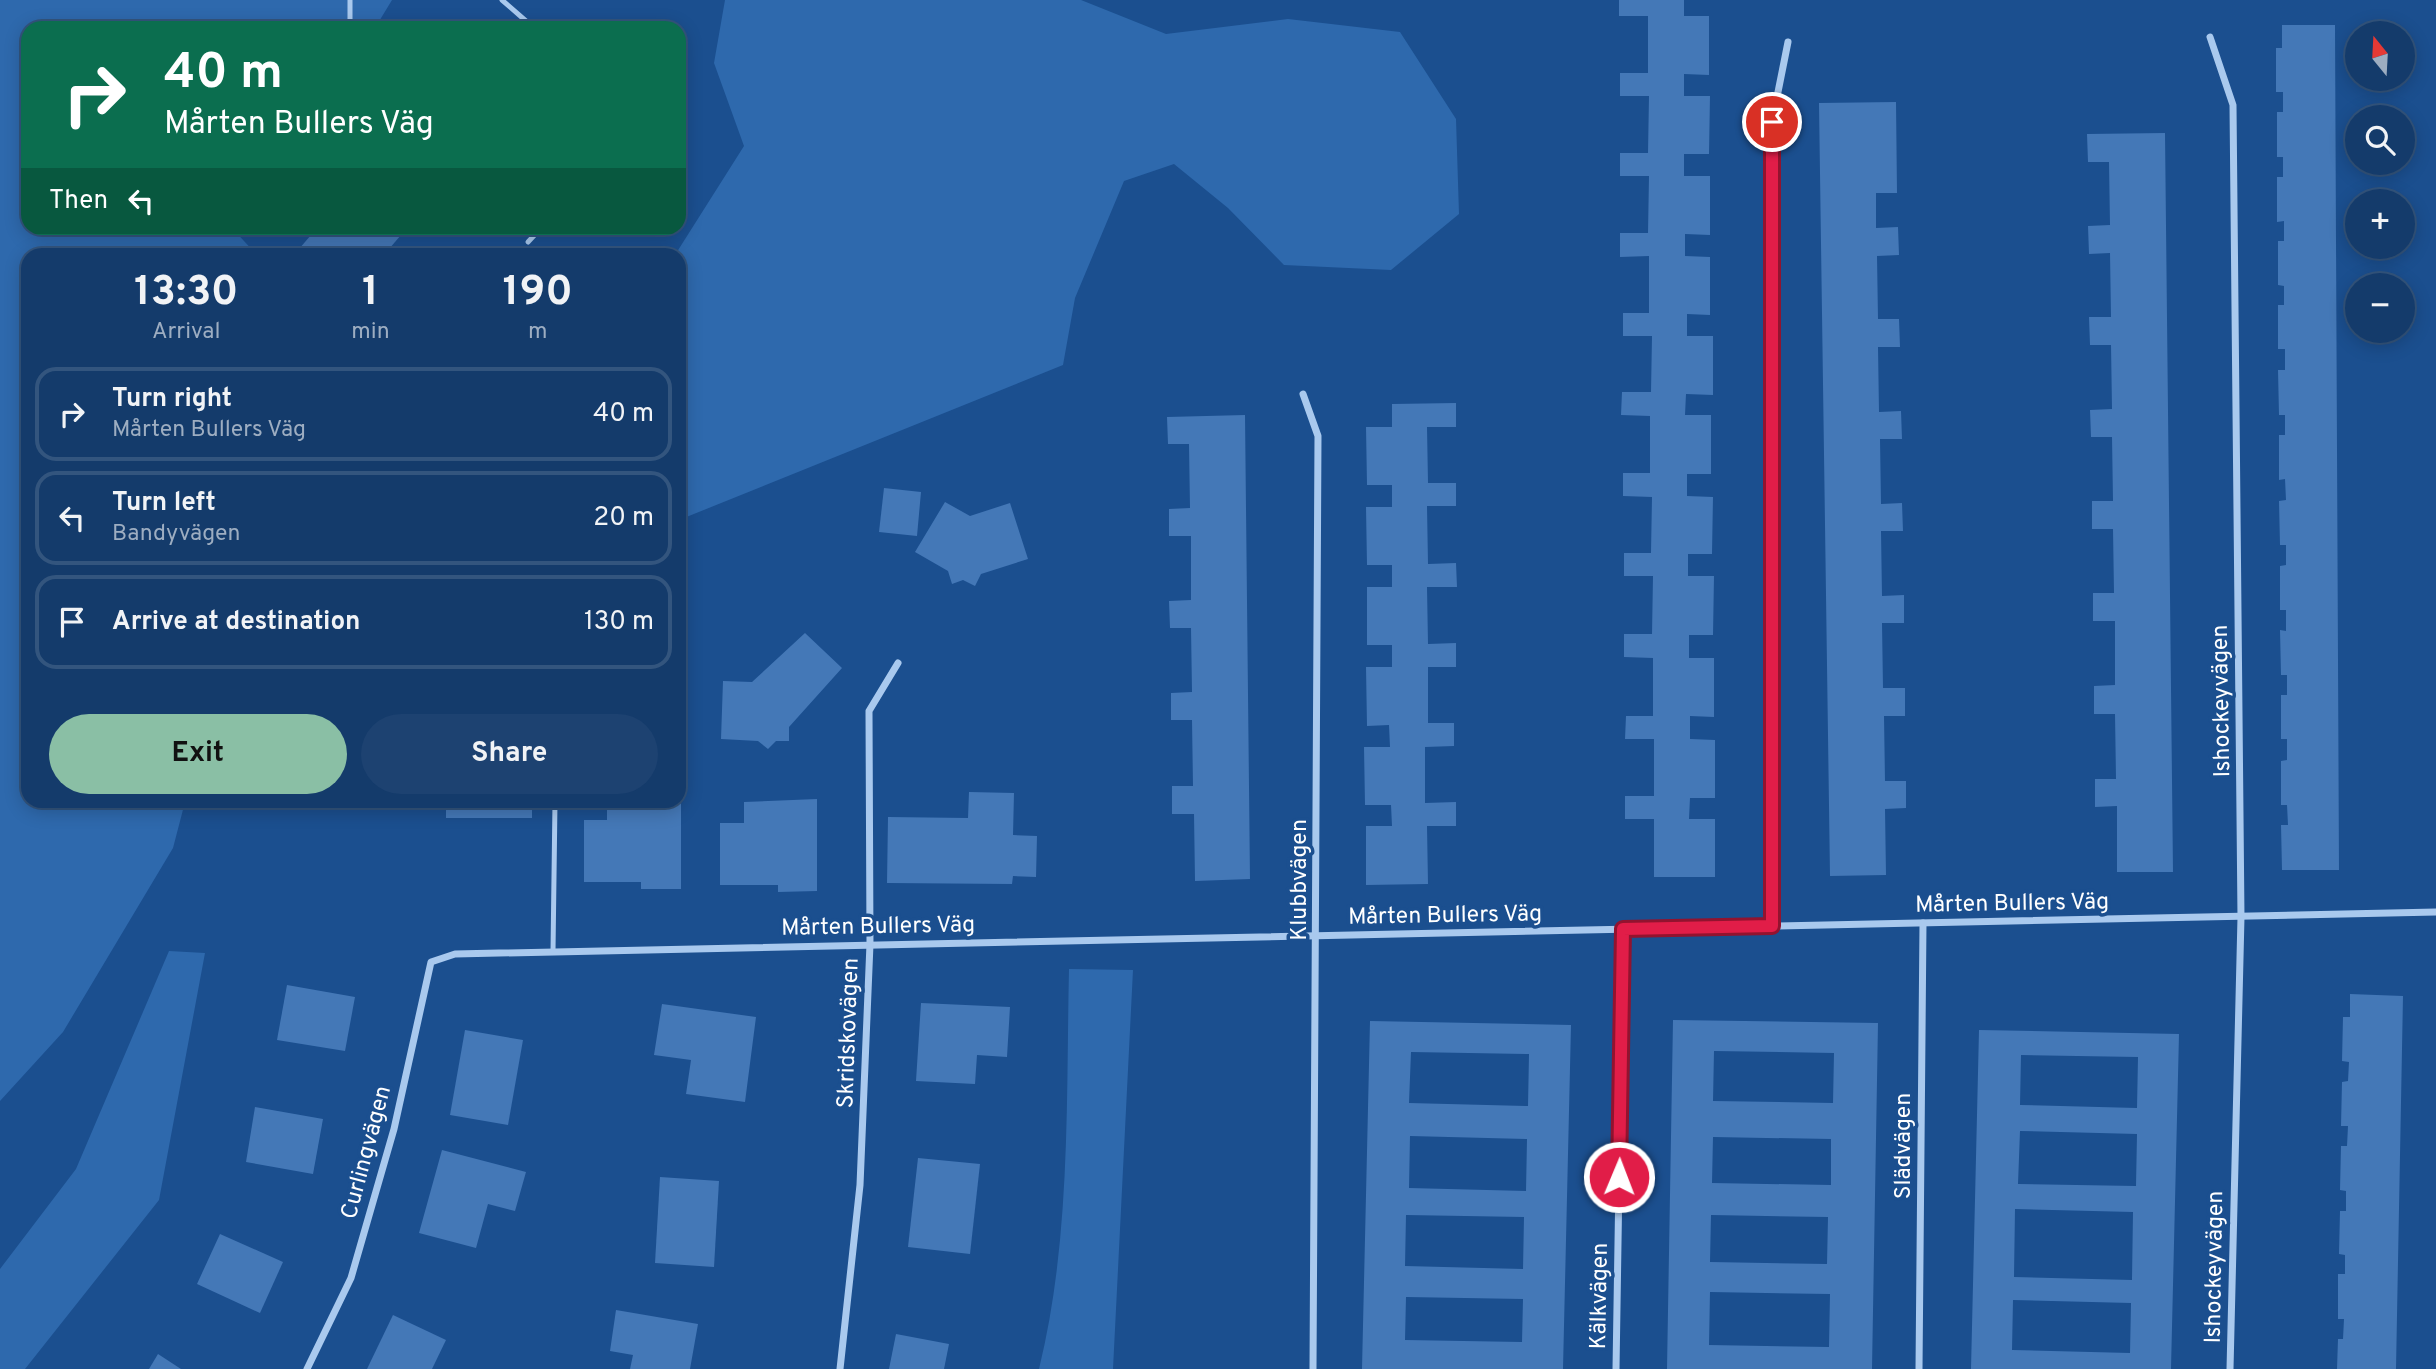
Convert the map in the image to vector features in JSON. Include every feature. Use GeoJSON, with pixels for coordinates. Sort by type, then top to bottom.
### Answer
{"type":"FeatureCollection","features":[{"type":"Feature","properties":{"kind":"street","name":"Ishockeyvägen"},"geometry":{"type":"LineString","coordinates":[[2210,37],[2234,104],[2241,916],[2230,1369]]}},
{"type":"Feature","properties":{"kind":"street"},"geometry":{"type":"LineString","coordinates":[[1772,926],[1772,122],[1788,42]]}},
{"type":"Feature","properties":{"kind":"street","name":"Klubbvägen"},"geometry":{"type":"LineString","coordinates":[[1303,394],[1318,436],[1313,1369]]}},
{"type":"Feature","properties":{"kind":"street","name":"Skridskovägen"},"geometry":{"type":"LineString","coordinates":[[840,1369],[860,1185],[870,944],[869,711],[898,663]]}},
{"type":"Feature","properties":{"kind":"street","name":"Mårten Bullers Väg"},"geometry":{"type":"LineString","coordinates":[[455,954],[2436,912]]}},
{"type":"Feature","properties":{"kind":"street","name":"Slädvägen"},"geometry":{"type":"LineString","coordinates":[[1919,1369],[1923,923]]}},
{"type":"Feature","properties":{"kind":"street","name":"Kälkvägen"},"geometry":{"type":"LineString","coordinates":[[1616,1369],[1623,929]]}},
{"type":"Feature","properties":{"kind":"street","name":"Curlingvägen"},"geometry":{"type":"LineString","coordinates":[[307,1369],[351,1278],[394,1129],[431,962],[455,954]]}},
{"type":"Feature","properties":{"kind":"lane"},"geometry":{"type":"LineString","coordinates":[[350,0],[350,21]]}},
{"type":"Feature","properties":{"kind":"lane"},"geometry":{"type":"LineString","coordinates":[[502,0],[526,21]]}},
{"type":"Feature","properties":{"kind":"lane"},"geometry":{"type":"LineString","coordinates":[[528,243],[535,235]]}},
{"type":"Feature","properties":{"kind":"lane"},"geometry":{"type":"LineString","coordinates":[[554,951],[555,808]]}},
{"type":"Feature","properties":{"kind":"shaded area"},"geometry":{"type":"Polygon","coordinates":[[[0,0],[392,0],[379,21],[21,21],[21,235],[238,235],[251,248],[21,248],[21,808],[183,808],[173,848],[63,1032],[0,1101],[0,0]]]}},
{"type":"Feature","properties":{"kind":"shaded area"},"geometry":{"type":"Polygon","coordinates":[[[725,0],[1081,0],[1166,34],[1288,19],[1400,32],[1456,119],[1459,214],[1391,270],[1284,265],[1228,208],[1174,164],[1124,181],[1075,298],[1063,365],[686,517],[686,248],[679,248],[744,146],[714,63],[725,0]]]}},
{"type":"Feature","properties":{"kind":"shaded area"},"geometry":{"type":"Polygon","coordinates":[[[169,951],[205,953],[159,1200],[25,1369],[0,1369],[0,1269],[76,1169],[169,951]]]}},
{"type":"Feature","properties":{"kind":"shaded area"},"geometry":{"type":"Polygon","coordinates":[[[1069,969],[1133,970],[1113,1369],[1039,1369],[1057,1270],[1062,1220],[1067,1120],[1069,969]]]}},
{"type":"Feature","properties":{"kind":"building"},"geometry":{"type":"Polygon","coordinates":[[[1619,0],[1684,0],[1684,16],[1709,16],[1709,75],[1684,74],[1684,96],[1710,96],[1709,154],[1684,154],[1684,176],[1710,176],[1710,235],[1685,234],[1685,256],[1710,257],[1710,315],[1687,314],[1687,336],[1713,336],[1713,395],[1686,394],[1685,415],[1711,415],[1711,474],[1687,474],[1687,496],[1713,497],[1712,554],[1688,554],[1688,576],[1714,576],[1713,635],[1689,635],[1689,658],[1714,658],[1714,717],[1690,716],[1690,739],[1715,740],[1715,798],[1690,798],[1689,819],[1715,819],[1715,877],[1654,877],[1654,819],[1625,819],[1625,796],[1654,796],[1654,739],[1625,739],[1626,716],[1653,716],[1653,658],[1624,657],[1624,634],[1652,634],[1653,576],[1624,576],[1624,553],[1651,553],[1652,497],[1623,496],[1623,473],[1650,473],[1650,416],[1621,415],[1622,392],[1651,392],[1652,336],[1623,336],[1623,313],[1649,313],[1649,256],[1620,257],[1620,233],[1648,233],[1649,176],[1620,176],[1620,153],[1648,153],[1649,96],[1620,96],[1620,73],[1648,73],[1648,16],[1619,16],[1619,0]]]}},
{"type":"Feature","properties":{"kind":"building"},"geometry":{"type":"Polygon","coordinates":[[[2282,25],[2335,25],[2339,870],[2282,870],[2281,825],[2288,825],[2287,805],[2281,805],[2281,761],[2287,760],[2287,739],[2281,739],[2281,695],[2287,695],[2287,675],[2281,675],[2280,630],[2286,631],[2286,610],[2280,610],[2280,566],[2286,565],[2286,545],[2280,545],[2279,501],[2286,500],[2285,479],[2279,480],[2279,435],[2285,435],[2285,415],[2279,415],[2278,370],[2285,370],[2285,349],[2278,349],[2278,305],[2284,305],[2284,286],[2278,285],[2278,241],[2284,241],[2284,221],[2277,222],[2277,177],[2283,177],[2283,157],[2277,157],[2277,112],[2283,112],[2283,92],[2276,92],[2276,48],[2282,48],[2282,25]]]}},
{"type":"Feature","properties":{"kind":"building"},"geometry":{"type":"Polygon","coordinates":[[[1896,102],[1897,193],[1876,193],[1876,228],[1898,227],[1899,255],[1877,256],[1878,319],[1899,319],[1900,347],[1878,347],[1879,412],[1901,411],[1902,439],[1880,439],[1881,504],[1902,503],[1903,531],[1881,531],[1882,596],[1904,595],[1904,623],[1882,623],[1883,688],[1905,688],[1905,716],[1884,716],[1885,781],[1906,781],[1906,808],[1885,809],[1886,875],[1830,876],[1819,103],[1896,102]]]}},
{"type":"Feature","properties":{"kind":"building"},"geometry":{"type":"Polygon","coordinates":[[[2165,133],[2173,872],[2117,872],[2117,806],[2095,807],[2095,779],[2116,779],[2115,714],[2094,714],[2094,686],[2115,685],[2115,621],[2093,621],[2093,593],[2114,593],[2113,529],[2092,529],[2092,501],[2113,501],[2112,437],[2091,437],[2090,410],[2112,409],[2111,345],[2090,345],[2089,317],[2111,317],[2110,253],[2089,254],[2088,226],[2110,225],[2109,162],[2088,162],[2087,134],[2165,133]]]}},
{"type":"Feature","properties":{"kind":"building"},"geometry":{"type":"Polygon","coordinates":[[[311,235],[401,235],[390,248],[300,248],[311,235]]]}},
{"type":"Feature","properties":{"kind":"building"},"geometry":{"type":"Polygon","coordinates":[[[1456,403],[1456,427],[1427,427],[1428,483],[1456,483],[1456,506],[1427,506],[1428,564],[1456,563],[1457,587],[1427,587],[1428,644],[1456,643],[1456,667],[1428,667],[1428,723],[1454,723],[1454,746],[1425,747],[1425,803],[1456,802],[1456,826],[1427,826],[1428,884],[1366,885],[1366,826],[1392,826],[1391,805],[1365,805],[1364,747],[1390,747],[1389,725],[1367,726],[1366,667],[1392,667],[1392,645],[1367,645],[1367,587],[1392,587],[1392,565],[1367,565],[1366,507],[1392,507],[1392,485],[1367,485],[1366,427],[1392,427],[1392,404],[1456,403]]]}},
{"type":"Feature","properties":{"kind":"building"},"geometry":{"type":"Polygon","coordinates":[[[1245,415],[1250,879],[1195,881],[1194,814],[1172,814],[1172,786],[1193,786],[1192,720],[1171,720],[1171,693],[1192,692],[1191,628],[1170,628],[1169,601],[1191,600],[1191,536],[1169,536],[1169,509],[1190,508],[1189,444],[1168,444],[1167,417],[1245,415]]]}},
{"type":"Feature","properties":{"kind":"building"},"geometry":{"type":"Polygon","coordinates":[[[884,488],[921,492],[917,536],[879,532],[884,488]]]}},
{"type":"Feature","properties":{"kind":"building"},"geometry":{"type":"Polygon","coordinates":[[[945,502],[970,516],[1010,503],[1028,559],[981,574],[975,586],[963,580],[952,584],[948,571],[915,552],[945,502]]]}},
{"type":"Feature","properties":{"kind":"building"},"geometry":{"type":"Polygon","coordinates":[[[805,633],[842,668],[789,727],[789,741],[776,741],[768,749],[758,741],[721,739],[723,681],[752,682],[805,633]]]}},
{"type":"Feature","properties":{"kind":"building"},"geometry":{"type":"Polygon","coordinates":[[[969,792],[1014,793],[1013,835],[1037,836],[1036,877],[1013,876],[1012,884],[887,883],[888,817],[968,818],[969,792]]]}},
{"type":"Feature","properties":{"kind":"building"},"geometry":{"type":"Polygon","coordinates":[[[817,799],[817,891],[778,892],[778,885],[720,885],[720,823],[744,823],[744,802],[817,799]]]}},
{"type":"Feature","properties":{"kind":"building"},"geometry":{"type":"Polygon","coordinates":[[[446,808],[532,808],[532,818],[446,818],[446,808]]]}},
{"type":"Feature","properties":{"kind":"building"},"geometry":{"type":"Polygon","coordinates":[[[607,808],[681,808],[681,889],[641,889],[641,882],[584,882],[584,820],[607,820],[607,808]]]}},
{"type":"Feature","properties":{"kind":"building"},"geometry":{"type":"Polygon","coordinates":[[[287,985],[355,997],[345,1051],[277,1040],[287,985]]]}},
{"type":"Feature","properties":{"kind":"building"},"geometry":{"type":"Polygon","coordinates":[[[2350,994],[2403,996],[2396,1369],[2337,1369],[2338,1339],[2343,1339],[2344,1319],[2338,1319],[2338,1274],[2345,1274],[2345,1255],[2339,1254],[2340,1211],[2346,1211],[2346,1191],[2340,1190],[2341,1146],[2347,1146],[2348,1126],[2341,1126],[2342,1082],[2348,1081],[2349,1062],[2342,1061],[2343,1017],[2350,1017],[2350,994]]]}},
{"type":"Feature","properties":{"kind":"building"},"geometry":{"type":"Polygon","coordinates":[[[921,1003],[1010,1007],[1007,1057],[977,1055],[975,1084],[916,1081],[921,1003]]]}},
{"type":"Feature","properties":{"kind":"building"},"geometry":{"type":"Polygon","coordinates":[[[662,1004],[756,1017],[745,1102],[686,1094],[691,1060],[654,1055],[662,1004]]]}},
{"type":"Feature","properties":{"kind":"building"},"geometry":{"type":"Polygon","coordinates":[[[1673,1020],[1878,1023],[1872,1369],[1667,1369],[1673,1020]],[[1714,1051],[1713,1101],[1833,1103],[1834,1053],[1714,1051]],[[1713,1137],[1712,1183],[1831,1185],[1831,1139],[1713,1137]],[[1711,1215],[1710,1262],[1827,1264],[1828,1217],[1711,1215]],[[1710,1292],[1709,1345],[1829,1347],[1830,1294],[1710,1292]]]}},
{"type":"Feature","properties":{"kind":"building"},"geometry":{"type":"Polygon","coordinates":[[[1370,1021],[1571,1025],[1563,1369],[1362,1369],[1370,1021]],[[1411,1052],[1409,1103],[1528,1106],[1529,1054],[1411,1052]],[[1410,1136],[1409,1188],[1526,1191],[1527,1139],[1410,1136]],[[1406,1215],[1405,1266],[1523,1269],[1524,1217],[1406,1215]],[[1406,1297],[1405,1340],[1522,1342],[1523,1299],[1406,1297]]]}},
{"type":"Feature","properties":{"kind":"building"},"geometry":{"type":"Polygon","coordinates":[[[465,1030],[523,1040],[508,1125],[450,1115],[465,1030]]]}},
{"type":"Feature","properties":{"kind":"building"},"geometry":{"type":"Polygon","coordinates":[[[1979,1030],[2179,1034],[2171,1369],[1971,1369],[1979,1030]],[[2021,1055],[2020,1105],[2137,1108],[2138,1057],[2021,1055]],[[2020,1131],[2018,1184],[2136,1186],[2137,1134],[2020,1131]],[[2015,1209],[2014,1277],[2132,1280],[2133,1212],[2015,1209]],[[2013,1300],[2012,1350],[2130,1353],[2131,1303],[2013,1300]]]}},
{"type":"Feature","properties":{"kind":"building"},"geometry":{"type":"Polygon","coordinates":[[[255,1107],[323,1119],[313,1174],[246,1162],[255,1107]]]}},
{"type":"Feature","properties":{"kind":"building"},"geometry":{"type":"Polygon","coordinates":[[[442,1150],[526,1172],[515,1211],[488,1204],[476,1248],[419,1233],[442,1150]]]}},
{"type":"Feature","properties":{"kind":"building"},"geometry":{"type":"Polygon","coordinates":[[[918,1158],[980,1164],[970,1254],[908,1247],[918,1158]]]}},
{"type":"Feature","properties":{"kind":"building"},"geometry":{"type":"Polygon","coordinates":[[[660,1177],[719,1181],[714,1267],[655,1263],[660,1177]]]}},
{"type":"Feature","properties":{"kind":"building"},"geometry":{"type":"Polygon","coordinates":[[[220,1234],[283,1262],[260,1313],[197,1284],[220,1234]]]}},
{"type":"Feature","properties":{"kind":"building"},"geometry":{"type":"Polygon","coordinates":[[[616,1310],[698,1324],[690,1369],[630,1369],[633,1355],[610,1351],[616,1310]]]}},
{"type":"Feature","properties":{"kind":"building"},"geometry":{"type":"Polygon","coordinates":[[[393,1315],[446,1340],[432,1369],[367,1369],[393,1315]]]}},
{"type":"Feature","properties":{"kind":"building"},"geometry":{"type":"Polygon","coordinates":[[[896,1334],[949,1344],[944,1369],[889,1369],[896,1334]]]}},
{"type":"Feature","properties":{"kind":"building"},"geometry":{"type":"Polygon","coordinates":[[[158,1354],[181,1369],[149,1369],[158,1354]]]}},
{"type":"Feature","properties":{"kind":"route"},"geometry":{"type":"LineString","coordinates":[[1619,1177],[1623,929],[1772,926],[1772,122]]}}]}
